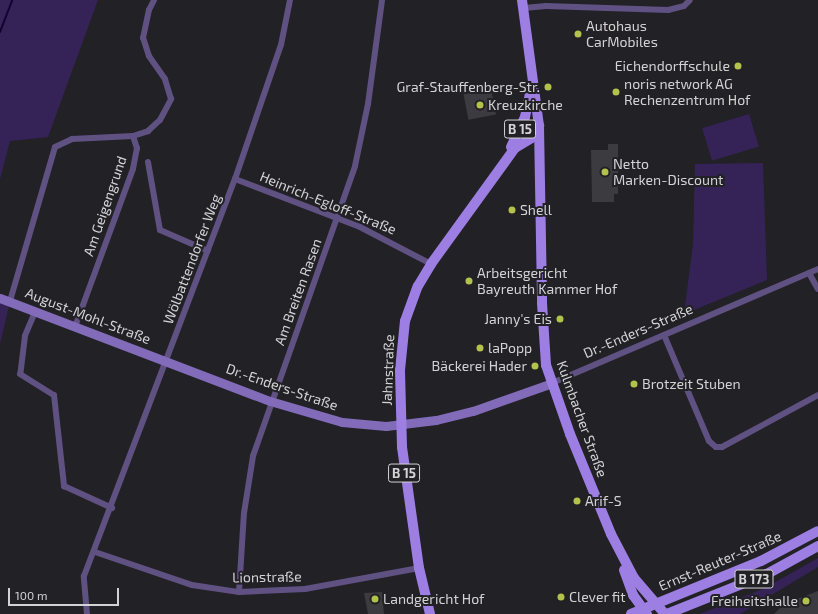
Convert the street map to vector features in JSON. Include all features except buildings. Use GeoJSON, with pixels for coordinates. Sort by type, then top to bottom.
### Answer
{"type":"FeatureCollection","features":[{"type":"Feature","properties":{"kind":"main road","name":"Kulmbacher Straße"},"geometry":{"type":"LineString","coordinates":[[523,4],[534,73],[539,126],[544,346],[552,383],[611,534],[633,596],[645,612]]}},
{"type":"Feature","properties":{"kind":"main road","name":"B 15"},"geometry":{"type":"LineString","coordinates":[[492,180],[522,126],[534,73]]}},
{"type":"Feature","properties":{"kind":"main road","name":"Jahnstraße"},"geometry":{"type":"LineString","coordinates":[[430,614],[418,568],[401,425],[400,370],[405,321],[418,286],[431,264],[516,148],[533,137],[539,126]]}},
{"type":"Feature","properties":{"kind":"main road","name":"August-Mohl-Straße"},"geometry":{"type":"LineString","coordinates":[[0,298],[74,327],[167,360]]}},
{"type":"Feature","properties":{"kind":"main road","name":"Dr.-Enders-Straße"},"geometry":{"type":"LineString","coordinates":[[167,360],[270,401],[342,422],[401,425],[473,411],[552,383]]}},
{"type":"Feature","properties":{"kind":"main road","name":"Ernst-Reuter-Straße"},"geometry":{"type":"LineString","coordinates":[[631,614],[645,612],[656,604],[761,561],[818,531]]}},
{"type":"Feature","properties":{"kind":"main road","name":"Kulmbacher Straße"},"geometry":{"type":"LineString","coordinates":[[611,534],[634,578],[666,614]]}},
{"type":"Feature","properties":{"kind":"main road","name":"Ernst-Reuter-Straße"},"geometry":{"type":"LineString","coordinates":[[666,614],[767,574],[818,546]]}},
{"type":"Feature","properties":{"kind":"main road","name":"Jahnstraße"},"geometry":{"type":"LineString","coordinates":[[422,586],[424,614]]}},
{"type":"Feature","properties":{"kind":"street"},"geometry":{"type":"LineString","coordinates":[[134,136],[148,131],[160,120],[171,99],[165,78],[149,56],[143,38],[149,10],[154,0]]}},
{"type":"Feature","properties":{"kind":"street","name":"Wölbattendorfer Weg"},"geometry":{"type":"LineString","coordinates":[[87,614],[84,576],[112,508],[235,179],[281,45],[290,0]]}},
{"type":"Feature","properties":{"kind":"street","name":"Am Breiten Rasen"},"geometry":{"type":"LineString","coordinates":[[239,592],[244,513],[253,456],[270,401],[337,219],[362,137],[382,0]]}},
{"type":"Feature","properties":{"kind":"street"},"geometry":{"type":"LineString","coordinates":[[523,4],[668,10],[684,6],[690,0]]}},
{"type":"Feature","properties":{"kind":"street","name":"Am Geigengrund"},"geometry":{"type":"LineString","coordinates":[[52,143],[134,136],[137,148],[133,169],[74,327]]}},
{"type":"Feature","properties":{"kind":"street"},"geometry":{"type":"LineString","coordinates":[[10,302],[49,160],[55,147],[63,141]]}},
{"type":"Feature","properties":{"kind":"street","name":"Am Geigengrund"},"geometry":{"type":"LineString","coordinates":[[148,162],[160,230],[208,251]]}},
{"type":"Feature","properties":{"kind":"street","name":"Heinrich-Egloff-Straße"},"geometry":{"type":"LineString","coordinates":[[235,179],[393,242],[431,264]]}},
{"type":"Feature","properties":{"kind":"street","name":"Dr.-Enders-Straße"},"geometry":{"type":"LineString","coordinates":[[552,383],[818,269]]}},
{"type":"Feature","properties":{"kind":"street"},"geometry":{"type":"LineString","coordinates":[[809,273],[818,289]]}},
{"type":"Feature","properties":{"kind":"street"},"geometry":{"type":"LineString","coordinates":[[35,312],[25,336],[20,374],[54,395],[64,486],[112,508]]}},
{"type":"Feature","properties":{"kind":"street"},"geometry":{"type":"LineString","coordinates":[[664,335],[709,441],[716,447],[722,447],[818,395]]}},
{"type":"Feature","properties":{"kind":"street","name":"Lionstraße"},"geometry":{"type":"LineString","coordinates":[[95,552],[192,584],[239,592],[305,589],[418,568]]}},
{"type":"Feature","properties":{"kind":"shaded area"},"geometry":{"type":"Polygon","coordinates":[[[0,0],[98,0],[48,137],[10,141],[0,179],[0,0]]]}},
{"type":"Feature","properties":{"kind":"shaded area"},"geometry":{"type":"Polygon","coordinates":[[[749,114],[759,147],[712,161],[702,128],[749,114]]]}},
{"type":"Feature","properties":{"kind":"shaded area"},"geometry":{"type":"Polygon","coordinates":[[[763,163],[767,280],[684,314],[693,244],[695,164],[763,163]]]}},
{"type":"Feature","properties":{"kind":"shaded area"},"geometry":{"type":"Polygon","coordinates":[[[0,302],[9,306],[0,344],[0,302]]]}},
{"type":"Feature","properties":{"kind":"shaded area"},"geometry":{"type":"Polygon","coordinates":[[[818,558],[818,567],[740,614],[700,614],[765,588],[818,558]]]}},
{"type":"Feature","properties":{"kind":"waterway"},"geometry":{"type":"LineString","coordinates":[[0,32],[12,0]]}},
{"type":"Feature","properties":{"kind":"place","name":"Autohaus CarMobiles"},"geometry":{"type":"Point","coordinates":[578,34]}},
{"type":"Feature","properties":{"kind":"place","name":"Eichendorffschule"},"geometry":{"type":"Point","coordinates":[738,66]}},
{"type":"Feature","properties":{"kind":"place","name":"Graf-Stauffenberg-Str."},"geometry":{"type":"Point","coordinates":[548,87]}},
{"type":"Feature","properties":{"kind":"place","name":"noris network AG Rechenzentrum Hof"},"geometry":{"type":"Point","coordinates":[616,92]}},
{"type":"Feature","properties":{"kind":"place","name":"Kreuzkirche"},"geometry":{"type":"Point","coordinates":[480,105]}},
{"type":"Feature","properties":{"kind":"place","name":"Netto Marken-Discount"},"geometry":{"type":"Point","coordinates":[605,172]}},
{"type":"Feature","properties":{"kind":"place","name":"Shell"},"geometry":{"type":"Point","coordinates":[512,210]}},
{"type":"Feature","properties":{"kind":"place","name":"Arbeitsgericht Bayreuth Kammer Hof"},"geometry":{"type":"Point","coordinates":[469,281]}},
{"type":"Feature","properties":{"kind":"place","name":"Janny's Eis"},"geometry":{"type":"Point","coordinates":[560,319]}},
{"type":"Feature","properties":{"kind":"place","name":"laPopp"},"geometry":{"type":"Point","coordinates":[480,348]}},
{"type":"Feature","properties":{"kind":"place","name":"Bäckerei Hader"},"geometry":{"type":"Point","coordinates":[535,366]}},
{"type":"Feature","properties":{"kind":"place","name":"Brotzeit Stuben"},"geometry":{"type":"Point","coordinates":[634,384]}},
{"type":"Feature","properties":{"kind":"place","name":"Arif-S"},"geometry":{"type":"Point","coordinates":[577,501]}},
{"type":"Feature","properties":{"kind":"place","name":"Clever fit"},"geometry":{"type":"Point","coordinates":[561,597]}},
{"type":"Feature","properties":{"kind":"place","name":"Landgericht Hof"},"geometry":{"type":"Point","coordinates":[375,599]}},
{"type":"Feature","properties":{"kind":"place","name":"Freiheitshalle"},"geometry":{"type":"Point","coordinates":[806,601]}}]}
